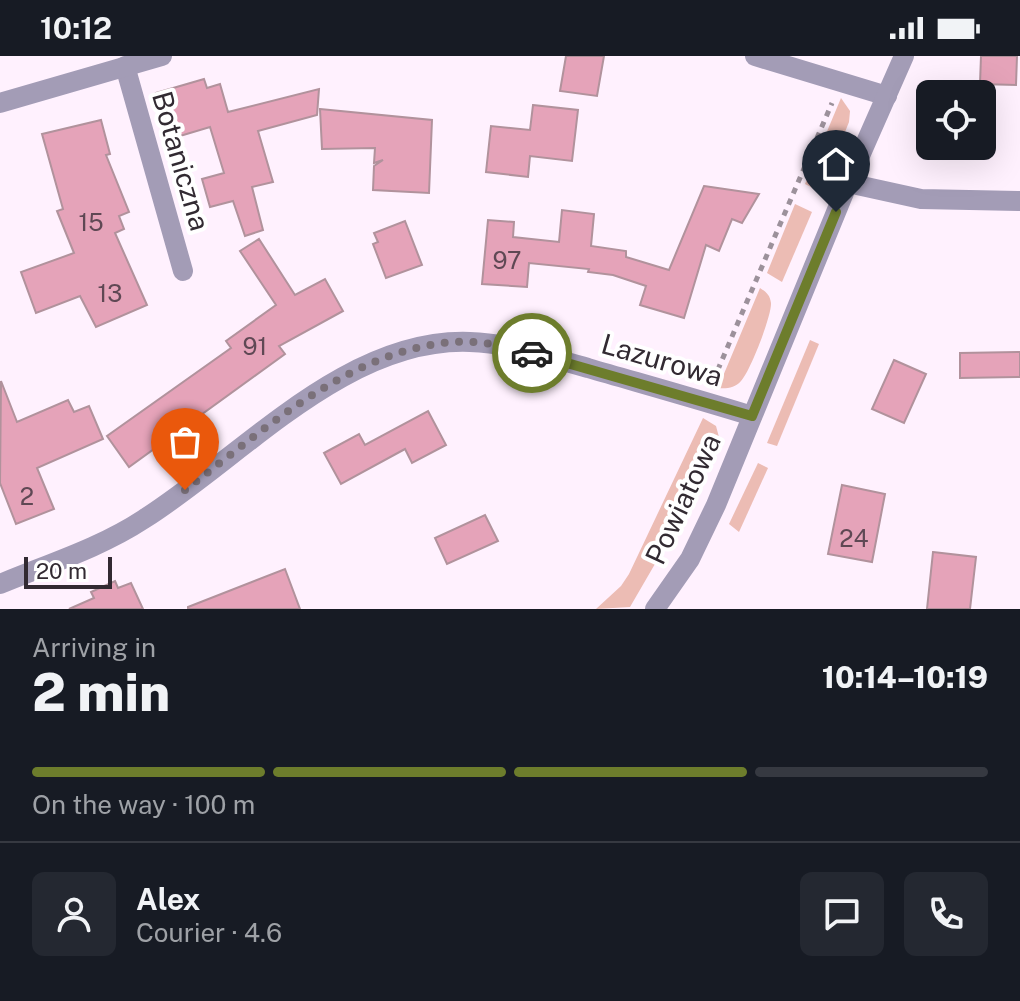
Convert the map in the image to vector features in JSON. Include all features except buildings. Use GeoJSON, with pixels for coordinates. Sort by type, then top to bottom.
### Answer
{"type":"FeatureCollection","features":[{"type":"Feature","properties":{"kind":"street","name":"Botaniczna"},"geometry":{"type":"LineString","coordinates":[[0,103],[162,56]]}},
{"type":"Feature","properties":{"kind":"street"},"geometry":{"type":"LineString","coordinates":[[755,56],[887,96]]}},
{"type":"Feature","properties":{"kind":"street","name":"Powiatowa"},"geometry":{"type":"LineString","coordinates":[[655,609],[674,585],[703,533],[904,56]]}},
{"type":"Feature","properties":{"kind":"street","name":"Botaniczna"},"geometry":{"type":"LineString","coordinates":[[125,66],[183,271]]}},
{"type":"Feature","properties":{"kind":"street"},"geometry":{"type":"LineString","coordinates":[[848,183],[921,199],[1020,201]]}},
{"type":"Feature","properties":{"kind":"street","name":"Lazurowa"},"geometry":{"type":"LineString","coordinates":[[0,584],[129,528],[163,507],[309,398],[361,368],[415,349],[468,342],[506,347],[752,416]]}},
{"type":"Feature","properties":{"kind":"path"},"geometry":{"type":"LineString","coordinates":[[710,390],[836,94]]}},
{"type":"Feature","properties":{"kind":"shaded area"},"geometry":{"type":"Polygon","coordinates":[[[841,98],[850,111],[849,122],[821,192],[805,184],[841,98]]]}},
{"type":"Feature","properties":{"kind":"shaded area"},"geometry":{"type":"Polygon","coordinates":[[[795,204],[812,212],[782,282],[767,273],[795,204]]]}},
{"type":"Feature","properties":{"kind":"shaded area"},"geometry":{"type":"Polygon","coordinates":[[[760,288],[771,303],[755,356],[739,383],[730,388],[718,388],[760,288]]]}},
{"type":"Feature","properties":{"kind":"shaded area"},"geometry":{"type":"Polygon","coordinates":[[[810,340],[819,344],[777,446],[767,443],[810,340]]]}},
{"type":"Feature","properties":{"kind":"shaded area"},"geometry":{"type":"Polygon","coordinates":[[[703,418],[716,426],[720,441],[695,495],[630,607],[596,609],[621,586],[629,574],[703,418]]]}},
{"type":"Feature","properties":{"kind":"shaded area"},"geometry":{"type":"Polygon","coordinates":[[[758,463],[768,468],[739,532],[729,524],[758,463]]]}},
{"type":"Feature","properties":{"kind":"way so far"},"geometry":{"type":"LineString","coordinates":[[185,490],[309,398],[380,360],[452,342],[489,343],[532,353]]}},
{"type":"Feature","properties":{"kind":"route"},"geometry":{"type":"LineString","coordinates":[[532,353],[752,416],[836,212]]}}]}
